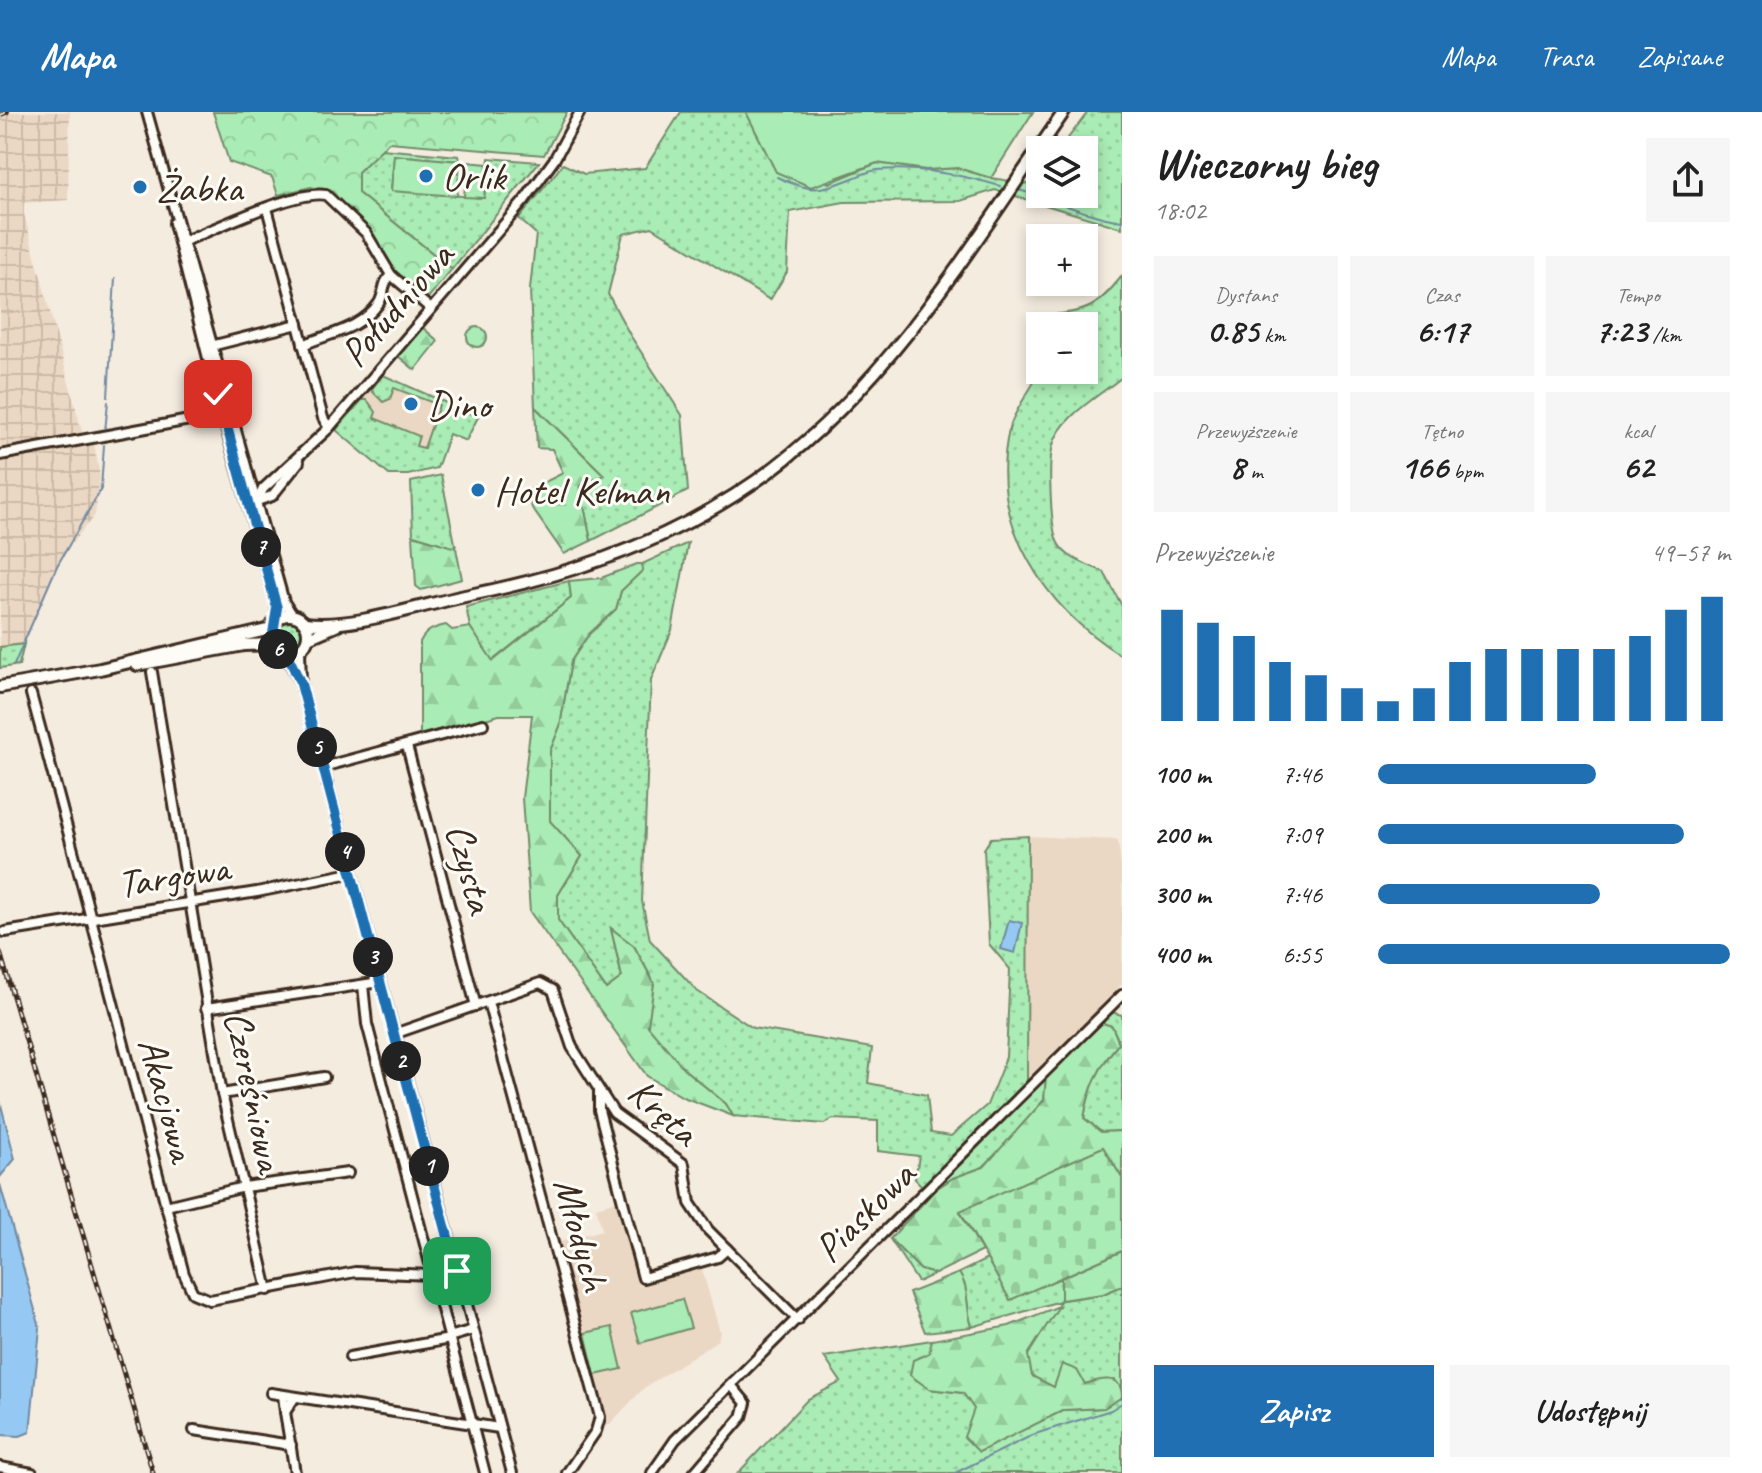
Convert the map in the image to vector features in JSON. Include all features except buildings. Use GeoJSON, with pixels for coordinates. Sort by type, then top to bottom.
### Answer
{"type":"FeatureCollection","features":[{"type":"Feature","properties":{"kind":"main road"},"geometry":{"type":"LineString","coordinates":[[100,669],[274,624],[293,616],[305,623],[346,622],[514,586],[594,564],[652,540],[737,494],[832,419],[886,359],[1064,112]]}},
{"type":"Feature","properties":{"kind":"main road"},"geometry":{"type":"LineString","coordinates":[[0,687],[273,644],[285,653],[300,650],[308,638],[346,622]]}},
{"type":"Feature","properties":{"kind":"main road"},"geometry":{"type":"LineString","coordinates":[[305,623],[308,638]]}},
{"type":"Feature","properties":{"kind":"main road"},"geometry":{"type":"LineString","coordinates":[[273,644],[274,624]]}},
{"type":"Feature","properties":{"kind":"street"},"geometry":{"type":"LineString","coordinates":[[147,112],[209,346],[222,414],[284,602],[293,616]]}},
{"type":"Feature","properties":{"kind":"street","name":"Południowa"},"geometry":{"type":"LineString","coordinates":[[253,502],[274,493],[539,181],[580,112]]}},
{"type":"Feature","properties":{"kind":"street"},"geometry":{"type":"LineString","coordinates":[[181,242],[267,208],[316,194],[326,195],[366,233],[391,275],[431,309]]}},
{"type":"Feature","properties":{"kind":"street"},"geometry":{"type":"LineString","coordinates":[[267,208],[323,418],[329,428]]}},
{"type":"Feature","properties":{"kind":"street"},"geometry":{"type":"LineString","coordinates":[[303,345],[350,328],[377,305],[384,282],[391,275]]}},
{"type":"Feature","properties":{"kind":"street"},"geometry":{"type":"LineString","coordinates":[[209,346],[298,324]]}},
{"type":"Feature","properties":{"kind":"street"},"geometry":{"type":"LineString","coordinates":[[209,346],[230,402],[252,482],[274,624]]}},
{"type":"Feature","properties":{"kind":"street"},"geometry":{"type":"LineString","coordinates":[[0,455],[222,414],[230,402]]}},
{"type":"Feature","properties":{"kind":"street"},"geometry":{"type":"LineString","coordinates":[[222,414],[237,429]]}},
{"type":"Feature","properties":{"kind":"street","name":"Południowa"},"geometry":{"type":"LineString","coordinates":[[253,502],[265,487],[307,451]]}},
{"type":"Feature","properties":{"kind":"street"},"geometry":{"type":"LineString","coordinates":[[252,482],[265,487]]}},
{"type":"Feature","properties":{"kind":"street"},"geometry":{"type":"LineString","coordinates":[[300,650],[301,684]]}},
{"type":"Feature","properties":{"kind":"street"},"geometry":{"type":"LineString","coordinates":[[285,653],[301,684],[512,1473]]}},
{"type":"Feature","properties":{"kind":"street","name":"Czereśniowa"},"geometry":{"type":"LineString","coordinates":[[152,672],[222,1094],[268,1290]]}},
{"type":"Feature","properties":{"kind":"street","name":"Akacjowa"},"geometry":{"type":"LineString","coordinates":[[31,694],[93,918],[114,1015],[184,1274],[193,1293],[210,1300],[268,1290]]}},
{"type":"Feature","properties":{"kind":"street"},"geometry":{"type":"LineString","coordinates":[[323,767],[483,724]]}},
{"type":"Feature","properties":{"kind":"street","name":"Czysta"},"geometry":{"type":"LineString","coordinates":[[407,746],[476,1006]]}},
{"type":"Feature","properties":{"kind":"street","name":"Targowa"},"geometry":{"type":"LineString","coordinates":[[5,932],[190,903],[351,873]]}},
{"type":"Feature","properties":{"kind":"street"},"geometry":{"type":"LineString","coordinates":[[206,1008],[380,982]]}},
{"type":"Feature","properties":{"kind":"street","name":"Kręta"},"geometry":{"type":"LineString","coordinates":[[394,1034],[540,983],[548,985],[553,990],[572,1047],[614,1113],[684,1164],[690,1203],[708,1230],[798,1320]]}},
{"type":"Feature","properties":{"kind":"street"},"geometry":{"type":"LineString","coordinates":[[363,985],[367,1024],[485,1473]]}},
{"type":"Feature","properties":{"kind":"street","name":"Piaskowa"},"geometry":{"type":"LineString","coordinates":[[652,1473],[675,1440],[1122,995]]}},
{"type":"Feature","properties":{"kind":"street","name":"Młodych"},"geometry":{"type":"LineString","coordinates":[[488,1002],[600,1417],[596,1431],[567,1473]]}},
{"type":"Feature","properties":{"kind":"street"},"geometry":{"type":"LineString","coordinates":[[222,1094],[324,1077]]}},
{"type":"Feature","properties":{"kind":"street"},"geometry":{"type":"LineString","coordinates":[[599,1092],[599,1110],[643,1278],[718,1257],[727,1249]]}},
{"type":"Feature","properties":{"kind":"street"},"geometry":{"type":"LineString","coordinates":[[166,1206],[244,1187],[323,1173],[348,1173]]}},
{"type":"Feature","properties":{"kind":"street"},"geometry":{"type":"LineString","coordinates":[[268,1290],[355,1272],[432,1275],[457,1271]]}},
{"type":"Feature","properties":{"kind":"street"},"geometry":{"type":"LineString","coordinates":[[350,1357],[449,1338],[473,1330]]}},
{"type":"Feature","properties":{"kind":"street"},"geometry":{"type":"LineString","coordinates":[[694,1473],[742,1417],[746,1403],[731,1385]]}},
{"type":"Feature","properties":{"kind":"street"},"geometry":{"type":"LineString","coordinates":[[271,1393],[499,1428]]}},
{"type":"Feature","properties":{"kind":"street"},"geometry":{"type":"LineString","coordinates":[[283,1395],[295,1473]]}},
{"type":"Feature","properties":{"kind":"street"},"geometry":{"type":"LineString","coordinates":[[285,1412],[295,1397]]}},
{"type":"Feature","properties":{"kind":"street"},"geometry":{"type":"LineString","coordinates":[[194,1430],[291,1445]]}},
{"type":"Feature","properties":{"kind":"street"},"geometry":{"type":"LineString","coordinates":[[0,1467],[32,1473]]}},
{"type":"Feature","properties":{"kind":"shaded area"},"geometry":{"type":"Polygon","coordinates":[[[13,112],[70,112],[68,200],[24,203],[24,214],[83,435],[0,450],[0,117],[13,112]]]}},
{"type":"Feature","properties":{"kind":"shaded area"},"geometry":{"type":"Polygon","coordinates":[[[383,375],[452,405],[433,458],[343,422],[383,375]]]}},
{"type":"Feature","properties":{"kind":"shaded area"},"geometry":{"type":"Polygon","coordinates":[[[94,443],[100,476],[95,515],[62,555],[24,644],[0,647],[0,460],[94,443]]]}},
{"type":"Feature","properties":{"kind":"shaded area"},"geometry":{"type":"Polygon","coordinates":[[[1028,836],[1118,840],[1122,876],[1122,984],[1027,1082],[1028,836]]]}},
{"type":"Feature","properties":{"kind":"shaded area"},"geometry":{"type":"Polygon","coordinates":[[[617,1201],[639,1286],[702,1269],[720,1332],[718,1340],[644,1388],[608,1426],[559,1242],[602,1230],[596,1207],[617,1201]]]}},
{"type":"Feature","properties":{"kind":"green space"},"geometry":{"type":"Polygon","coordinates":[[[213,112],[567,112],[544,155],[389,142],[358,172],[358,193],[452,269],[428,298],[386,268],[369,232],[330,192],[311,187],[278,195],[272,177],[229,162],[213,112]]]}},
{"type":"Feature","properties":{"kind":"green space"},"geometry":{"type":"Polygon","coordinates":[[[681,112],[746,112],[762,139],[829,183],[877,163],[926,170],[958,168],[991,178],[1026,183],[1026,199],[995,190],[960,201],[844,202],[790,212],[787,272],[770,300],[652,227],[623,234],[608,294],[630,335],[682,415],[688,491],[591,541],[580,486],[604,475],[535,407],[530,289],[536,234],[519,219],[563,164],[584,174],[645,168],[681,112]]]}},
{"type":"Feature","properties":{"kind":"green space"},"geometry":{"type":"Polygon","coordinates":[[[746,112],[1033,112],[991,178],[958,168],[926,170],[877,163],[811,187],[776,172],[746,112]]]}},
{"type":"Feature","properties":{"kind":"green space"},"geometry":{"type":"Polygon","coordinates":[[[1088,112],[1122,112],[1122,228],[1055,208],[1098,208],[1098,136],[1070,136],[1088,112]]]}},
{"type":"Feature","properties":{"kind":"green space"},"geometry":{"type":"Polygon","coordinates":[[[381,149],[459,156],[460,161],[394,156],[391,190],[484,198],[489,158],[539,162],[452,269],[358,193],[358,172],[381,149]]]}},
{"type":"Feature","properties":{"kind":"green space","name":"Orlik"},"geometry":{"type":"Polygon","coordinates":[[[394,155],[460,161],[457,196],[391,191],[394,155]]]}},
{"type":"Feature","properties":{"kind":"green space"},"geometry":{"type":"Polygon","coordinates":[[[467,162],[487,164],[484,198],[464,197],[467,162]]]}},
{"type":"Feature","properties":{"kind":"green space"},"geometry":{"type":"Polygon","coordinates":[[[1122,276],[1122,377],[1073,415],[1057,434],[1051,453],[1050,479],[1053,524],[1058,543],[1072,557],[1104,572],[1122,606],[1122,656],[1069,614],[1028,560],[1015,530],[1007,498],[1004,465],[1011,422],[1033,384],[1098,384],[1098,312],[1074,312],[1091,306],[1106,295],[1122,276]]]}},
{"type":"Feature","properties":{"kind":"green space"},"geometry":{"type":"Polygon","coordinates":[[[422,327],[438,341],[415,370],[398,356],[422,327]]]}},
{"type":"Feature","properties":{"kind":"green space"},"geometry":{"type":"Polygon","coordinates":[[[477,327],[484,330],[487,337],[484,344],[477,347],[470,344],[467,337],[470,330],[477,327]]]}},
{"type":"Feature","properties":{"kind":"green space"},"geometry":{"type":"Polygon","coordinates":[[[383,375],[478,417],[466,441],[449,434],[437,468],[408,475],[389,475],[336,430],[362,400],[367,400],[376,412],[374,418],[419,436],[416,446],[424,448],[439,405],[394,388],[390,399],[383,402],[371,390],[383,375]]]}},
{"type":"Feature","properties":{"kind":"green space"},"geometry":{"type":"Polygon","coordinates":[[[535,407],[604,475],[580,486],[591,541],[564,554],[532,508],[527,491],[563,473],[552,449],[537,448],[535,407]]]}},
{"type":"Feature","properties":{"kind":"green space"},"geometry":{"type":"Polygon","coordinates":[[[441,475],[456,548],[413,535],[411,482],[441,475]]]}},
{"type":"Feature","properties":{"kind":"green space"},"geometry":{"type":"Polygon","coordinates":[[[413,535],[456,548],[462,579],[421,590],[416,586],[413,535]]]}},
{"type":"Feature","properties":{"kind":"green space"},"geometry":{"type":"Polygon","coordinates":[[[688,543],[672,630],[651,680],[642,901],[650,940],[697,991],[753,1028],[872,1048],[868,1083],[927,1095],[931,1133],[951,1136],[987,1105],[1006,1057],[1010,969],[989,944],[984,849],[991,838],[1028,836],[1027,1082],[924,1188],[915,1179],[919,1156],[878,1151],[878,1121],[833,1119],[824,1124],[733,1116],[726,1104],[685,1070],[647,1026],[654,983],[634,946],[611,929],[622,978],[606,989],[558,920],[558,895],[582,856],[550,822],[550,751],[560,726],[571,661],[589,634],[616,609],[621,591],[643,570],[642,564],[688,543]]]}},
{"type":"Feature","properties":{"kind":"green space"},"geometry":{"type":"Polygon","coordinates":[[[642,564],[643,570],[621,591],[616,609],[589,634],[571,661],[560,726],[550,751],[550,821],[582,856],[558,895],[558,920],[606,989],[622,977],[611,928],[634,946],[654,983],[648,1026],[685,1070],[726,1104],[733,1116],[683,1097],[647,1076],[530,912],[522,798],[532,715],[499,715],[420,738],[420,642],[427,632],[446,625],[452,630],[470,627],[493,661],[571,598],[569,581],[601,578],[642,564]]]}},
{"type":"Feature","properties":{"kind":"green space"},"geometry":{"type":"Polygon","coordinates":[[[569,581],[571,598],[492,661],[470,627],[466,607],[569,581]]]}},
{"type":"Feature","properties":{"kind":"green space"},"geometry":{"type":"Polygon","coordinates":[[[290,622],[299,625],[302,634],[299,643],[290,646],[281,643],[278,634],[281,625],[290,622]]]}},
{"type":"Feature","properties":{"kind":"green space"},"geometry":{"type":"Polygon","coordinates":[[[24,644],[19,665],[0,668],[0,647],[24,644]]]}},
{"type":"Feature","properties":{"kind":"green space"},"geometry":{"type":"Polygon","coordinates":[[[1111,1012],[1122,1015],[1122,1131],[1101,1132],[1084,1118],[1096,1078],[1119,1043],[1112,1026],[1102,1023],[1111,1012]]]}},
{"type":"Feature","properties":{"kind":"green space"},"geometry":{"type":"Polygon","coordinates":[[[1102,1023],[1112,1026],[1119,1043],[1096,1078],[1084,1118],[1101,1132],[1122,1131],[1122,1178],[1103,1147],[960,1212],[982,1251],[935,1274],[921,1270],[890,1239],[936,1189],[953,1178],[984,1167],[1044,1100],[1046,1077],[1102,1023]]]}},
{"type":"Feature","properties":{"kind":"green space"},"geometry":{"type":"Polygon","coordinates":[[[1046,1077],[1044,1100],[1015,1135],[983,1167],[953,1178],[936,1189],[1046,1077]]]}},
{"type":"Feature","properties":{"kind":"green space"},"geometry":{"type":"Polygon","coordinates":[[[1103,1147],[1122,1178],[1122,1251],[1010,1300],[960,1211],[1103,1147]]]}},
{"type":"Feature","properties":{"kind":"green space"},"geometry":{"type":"Polygon","coordinates":[[[890,1239],[921,1270],[935,1274],[918,1282],[890,1239]]]}},
{"type":"Feature","properties":{"kind":"green space"},"geometry":{"type":"Polygon","coordinates":[[[1122,1251],[1122,1286],[1103,1294],[1061,1300],[1061,1278],[1122,1251]]]}},
{"type":"Feature","properties":{"kind":"green space"},"geometry":{"type":"Polygon","coordinates":[[[987,1259],[1010,1299],[1061,1278],[1062,1300],[1103,1294],[1122,1286],[1122,1389],[1115,1380],[1085,1384],[1063,1364],[1054,1388],[1032,1377],[1027,1355],[1060,1301],[972,1327],[965,1285],[959,1273],[987,1259]]]}},
{"type":"Feature","properties":{"kind":"green space"},"geometry":{"type":"Polygon","coordinates":[[[959,1273],[965,1285],[972,1327],[925,1332],[909,1293],[959,1273]]]}},
{"type":"Feature","properties":{"kind":"green space"},"geometry":{"type":"Polygon","coordinates":[[[682,1299],[691,1328],[640,1343],[631,1313],[682,1299]]]}},
{"type":"Feature","properties":{"kind":"green space"},"geometry":{"type":"Polygon","coordinates":[[[1059,1306],[1028,1355],[1032,1376],[1054,1387],[1062,1364],[1077,1370],[1085,1384],[1114,1381],[1121,1389],[1122,1397],[1104,1408],[1064,1410],[979,1452],[964,1437],[974,1409],[963,1393],[929,1389],[910,1375],[913,1360],[929,1353],[932,1340],[1009,1326],[1059,1306]]]}},
{"type":"Feature","properties":{"kind":"green space"},"geometry":{"type":"Polygon","coordinates":[[[612,1327],[622,1369],[595,1375],[585,1333],[612,1327]]]}},
{"type":"Feature","properties":{"kind":"green space"},"geometry":{"type":"Polygon","coordinates":[[[932,1340],[929,1389],[963,1393],[975,1409],[979,1451],[1064,1410],[1103,1408],[1122,1397],[1122,1473],[738,1473],[808,1399],[841,1382],[824,1357],[932,1340]]]}},
{"type":"Feature","properties":{"kind":"water"},"geometry":{"type":"Polygon","coordinates":[[[1009,920],[1022,923],[1015,953],[1001,949],[1009,920]]]}},
{"type":"Feature","properties":{"kind":"water"},"geometry":{"type":"Polygon","coordinates":[[[0,1101],[15,1159],[0,1177],[0,1101]]]}},
{"type":"Feature","properties":{"kind":"water"},"geometry":{"type":"Polygon","coordinates":[[[0,1184],[40,1328],[30,1432],[20,1436],[0,1435],[0,1184]]]}},
{"type":"Feature","properties":{"kind":"waterway"},"geometry":{"type":"LineString","coordinates":[[777,177],[807,188],[823,188],[874,171],[892,169],[955,175],[1000,186]]}},
{"type":"Feature","properties":{"kind":"waterway"},"geometry":{"type":"LineString","coordinates":[[1018,190],[1122,221]]}},
{"type":"Feature","properties":{"kind":"waterway"},"geometry":{"type":"LineString","coordinates":[[108,397],[115,278]]}},
{"type":"Feature","properties":{"kind":"waterway"},"geometry":{"type":"LineString","coordinates":[[105,431],[108,402]]}},
{"type":"Feature","properties":{"kind":"waterway"},"geometry":{"type":"LineString","coordinates":[[14,665],[57,566],[101,489],[104,445]]}},
{"type":"Feature","properties":{"kind":"waterway"},"geometry":{"type":"LineString","coordinates":[[0,694],[16,690]]}},
{"type":"Feature","properties":{"kind":"waterway"},"geometry":{"type":"LineString","coordinates":[[955,1473],[1035,1434],[1111,1410],[1122,1403]]}},
{"type":"Feature","properties":{"kind":"railway"},"geometry":{"type":"LineString","coordinates":[[0,115],[7,112]]}},
{"type":"Feature","properties":{"kind":"railway"},"geometry":{"type":"LineString","coordinates":[[0,952],[153,1473]]}},
{"type":"Feature","properties":{"kind":"place","name":"Orlik"},"geometry":{"type":"Point","coordinates":[426,176]}},
{"type":"Feature","properties":{"kind":"place","name":"Żabka"},"geometry":{"type":"Point","coordinates":[140,187]}},
{"type":"Feature","properties":{"kind":"place","name":"Dino"},"geometry":{"type":"Point","coordinates":[411,404]}},
{"type":"Feature","properties":{"kind":"place","name":"Hotel Kelman"},"geometry":{"type":"Point","coordinates":[478,490]}},
{"type":"Feature","properties":{"kind":"route"},"geometry":{"type":"LineString","coordinates":[[218,394],[277,608],[271,637],[275,647],[288,656],[301,684],[457,1271]]}}]}
